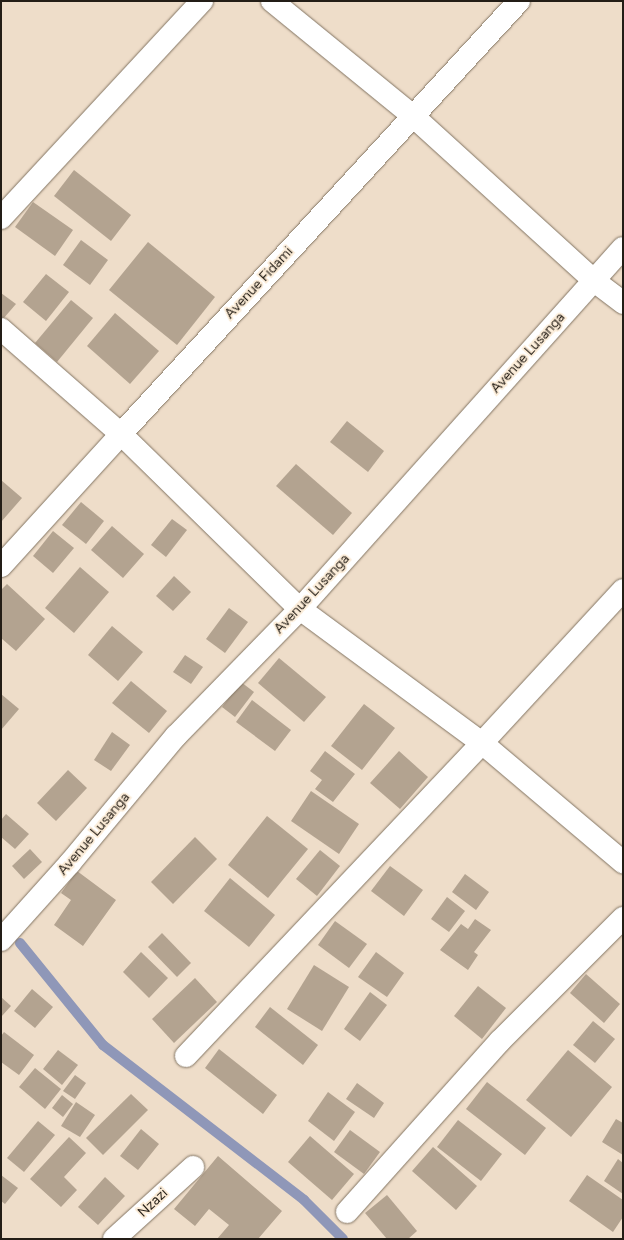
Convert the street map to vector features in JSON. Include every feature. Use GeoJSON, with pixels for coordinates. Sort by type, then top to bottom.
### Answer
{"type":"FeatureCollection","features":[{"type":"Feature","properties":{"kind":"street"},"geometry":{"type":"LineString","coordinates":[[1,218],[202,1]]}},
{"type":"Feature","properties":{"kind":"street"},"geometry":{"type":"LineString","coordinates":[[272,1],[414,116],[593,280],[623,303]]}},
{"type":"Feature","properties":{"kind":"street","name":"Avenue Fidami"},"geometry":{"type":"LineString","coordinates":[[1,566],[520,1]]}},
{"type":"Feature","properties":{"kind":"street","name":"Avenue Lusanga"},"geometry":{"type":"LineString","coordinates":[[1,940],[70,863],[176,736],[300,609],[623,248]]}},
{"type":"Feature","properties":{"kind":"street"},"geometry":{"type":"LineString","coordinates":[[1,329],[121,434],[300,609],[482,743],[623,862]]}},
{"type":"Feature","properties":{"kind":"street"},"geometry":{"type":"LineString","coordinates":[[186,1056],[482,743],[623,590]]}},
{"type":"Feature","properties":{"kind":"street"},"geometry":{"type":"LineString","coordinates":[[347,1212],[500,1041],[623,918]]}},
{"type":"Feature","properties":{"kind":"street","name":"Nzazi"},"geometry":{"type":"LineString","coordinates":[[114,1239],[193,1167]]}},
{"type":"Feature","properties":{"kind":"building"},"geometry":{"type":"Polygon","coordinates":[[[74,170],[131,215],[111,241],[54,196],[74,170]]]}},
{"type":"Feature","properties":{"kind":"building"},"geometry":{"type":"Polygon","coordinates":[[[33,202],[73,230],[55,256],[15,227],[33,202]]]}},
{"type":"Feature","properties":{"kind":"building"},"geometry":{"type":"Polygon","coordinates":[[[81,240],[108,260],[90,285],[63,265],[81,240]]]}},
{"type":"Feature","properties":{"kind":"building"},"geometry":{"type":"Polygon","coordinates":[[[148,242],[215,297],[177,345],[109,290],[148,242]]]}},
{"type":"Feature","properties":{"kind":"building"},"geometry":{"type":"Polygon","coordinates":[[[46,274],[69,292],[46,321],[23,302],[46,274]]]}},
{"type":"Feature","properties":{"kind":"building"},"geometry":{"type":"Polygon","coordinates":[[[1,293],[16,304],[3,319],[1,317],[1,293]]]}},
{"type":"Feature","properties":{"kind":"building"},"geometry":{"type":"Polygon","coordinates":[[[71,300],[93,318],[57,362],[35,343],[71,300]]]}},
{"type":"Feature","properties":{"kind":"building"},"geometry":{"type":"Polygon","coordinates":[[[115,313],[159,351],[130,384],[87,346],[115,313]]]}},
{"type":"Feature","properties":{"kind":"building"},"geometry":{"type":"Polygon","coordinates":[[[347,421],[384,451],[368,472],[330,442],[347,421]]]}},
{"type":"Feature","properties":{"kind":"building"},"geometry":{"type":"Polygon","coordinates":[[[296,464],[352,513],[333,535],[276,486],[296,464]]]}},
{"type":"Feature","properties":{"kind":"building"},"geometry":{"type":"Polygon","coordinates":[[[1,480],[22,498],[1,522],[1,480]]]}},
{"type":"Feature","properties":{"kind":"building"},"geometry":{"type":"Polygon","coordinates":[[[81,502],[104,521],[86,544],[62,525],[81,502]]]}},
{"type":"Feature","properties":{"kind":"building"},"geometry":{"type":"Polygon","coordinates":[[[172,519],[187,530],[166,557],[151,545],[172,519]]]}},
{"type":"Feature","properties":{"kind":"building"},"geometry":{"type":"Polygon","coordinates":[[[112,526],[144,554],[123,578],[91,550],[112,526]]]}},
{"type":"Feature","properties":{"kind":"building"},"geometry":{"type":"Polygon","coordinates":[[[53,531],[74,548],[53,573],[33,556],[53,531]]]}},
{"type":"Feature","properties":{"kind":"building"},"geometry":{"type":"Polygon","coordinates":[[[80,567],[109,592],[74,633],[45,608],[80,567]]]}},
{"type":"Feature","properties":{"kind":"building"},"geometry":{"type":"Polygon","coordinates":[[[174,576],[191,592],[173,611],[156,596],[174,576]]]}},
{"type":"Feature","properties":{"kind":"building"},"geometry":{"type":"Polygon","coordinates":[[[7,584],[45,619],[16,651],[1,638],[1,590],[7,584]]]}},
{"type":"Feature","properties":{"kind":"building"},"geometry":{"type":"Polygon","coordinates":[[[229,608],[248,622],[225,653],[206,639],[229,608]]]}},
{"type":"Feature","properties":{"kind":"building"},"geometry":{"type":"Polygon","coordinates":[[[112,626],[143,652],[118,681],[88,655],[112,626]]]}},
{"type":"Feature","properties":{"kind":"building"},"geometry":{"type":"Polygon","coordinates":[[[185,655],[203,667],[191,684],[173,672],[185,655]]]}},
{"type":"Feature","properties":{"kind":"building"},"geometry":{"type":"Polygon","coordinates":[[[279,658],[326,697],[304,722],[258,683],[279,658]]]}},
{"type":"Feature","properties":{"kind":"building"},"geometry":{"type":"Polygon","coordinates":[[[131,681],[167,711],[149,733],[112,703],[131,681]]]}},
{"type":"Feature","properties":{"kind":"building"},"geometry":{"type":"Polygon","coordinates":[[[241,682],[254,692],[235,717],[222,707],[241,682]]]}},
{"type":"Feature","properties":{"kind":"building"},"geometry":{"type":"Polygon","coordinates":[[[1,694],[19,709],[1,730],[1,694]]]}},
{"type":"Feature","properties":{"kind":"building"},"geometry":{"type":"Polygon","coordinates":[[[252,700],[291,730],[275,751],[236,722],[252,700]]]}},
{"type":"Feature","properties":{"kind":"building"},"geometry":{"type":"Polygon","coordinates":[[[364,704],[395,728],[362,770],[331,746],[364,704]]]}},
{"type":"Feature","properties":{"kind":"building"},"geometry":{"type":"Polygon","coordinates":[[[112,732],[130,745],[111,771],[94,760],[112,732]]]}},
{"type":"Feature","properties":{"kind":"building"},"geometry":{"type":"Polygon","coordinates":[[[325,751],[355,774],[333,802],[315,789],[322,780],[310,771],[325,751]]]}},
{"type":"Feature","properties":{"kind":"building"},"geometry":{"type":"Polygon","coordinates":[[[399,751],[428,777],[400,809],[370,783],[399,751]]]}},
{"type":"Feature","properties":{"kind":"building"},"geometry":{"type":"Polygon","coordinates":[[[68,770],[87,788],[56,821],[37,803],[68,770]]]}},
{"type":"Feature","properties":{"kind":"building"},"geometry":{"type":"Polygon","coordinates":[[[311,791],[359,824],[339,854],[291,821],[311,791]]]}},
{"type":"Feature","properties":{"kind":"building"},"geometry":{"type":"Polygon","coordinates":[[[6,814],[29,834],[15,849],[1,837],[1,820],[6,814]]]}},
{"type":"Feature","properties":{"kind":"building"},"geometry":{"type":"Polygon","coordinates":[[[267,816],[308,849],[268,898],[228,865],[267,816]]]}},
{"type":"Feature","properties":{"kind":"building"},"geometry":{"type":"Polygon","coordinates":[[[195,837],[217,859],[173,904],[151,882],[195,837]]]}},
{"type":"Feature","properties":{"kind":"building"},"geometry":{"type":"Polygon","coordinates":[[[30,849],[42,862],[24,879],[12,866],[30,849]]]}},
{"type":"Feature","properties":{"kind":"building"},"geometry":{"type":"Polygon","coordinates":[[[320,850],[340,866],[317,896],[296,879],[320,850]]]}},
{"type":"Feature","properties":{"kind":"building"},"geometry":{"type":"Polygon","coordinates":[[[390,866],[423,890],[404,916],[371,891],[390,866]]]}},
{"type":"Feature","properties":{"kind":"building"},"geometry":{"type":"Polygon","coordinates":[[[77,871],[116,900],[83,946],[54,925],[71,900],[61,893],[77,871]]]}},
{"type":"Feature","properties":{"kind":"building"},"geometry":{"type":"Polygon","coordinates":[[[465,874],[489,892],[476,910],[452,892],[465,874]]]}},
{"type":"Feature","properties":{"kind":"building"},"geometry":{"type":"Polygon","coordinates":[[[230,878],[275,915],[249,947],[204,911],[230,878]]]}},
{"type":"Feature","properties":{"kind":"building"},"geometry":{"type":"Polygon","coordinates":[[[447,897],[465,911],[449,932],[431,919],[447,897]]]}},
{"type":"Feature","properties":{"kind":"building"},"geometry":{"type":"Polygon","coordinates":[[[475,919],[491,930],[474,952],[478,955],[468,970],[440,950],[461,924],[468,929],[475,919]]]}},
{"type":"Feature","properties":{"kind":"building"},"geometry":{"type":"Polygon","coordinates":[[[335,921],[367,944],[349,968],[318,945],[335,921]]]}},
{"type":"Feature","properties":{"kind":"building"},"geometry":{"type":"Polygon","coordinates":[[[162,933],[191,963],[177,977],[148,947],[162,933]]]}},
{"type":"Feature","properties":{"kind":"building"},"geometry":{"type":"Polygon","coordinates":[[[141,952],[168,978],[149,998],[123,972],[141,952]]]}},
{"type":"Feature","properties":{"kind":"building"},"geometry":{"type":"Polygon","coordinates":[[[376,952],[404,973],[387,997],[358,977],[376,952]]]}},
{"type":"Feature","properties":{"kind":"building"},"geometry":{"type":"Polygon","coordinates":[[[314,965],[349,987],[322,1031],[287,1009],[314,965]]]}},
{"type":"Feature","properties":{"kind":"building"},"geometry":{"type":"Polygon","coordinates":[[[586,974],[620,1004],[604,1023],[570,993],[586,974]]]}},
{"type":"Feature","properties":{"kind":"building"},"geometry":{"type":"Polygon","coordinates":[[[195,978],[217,1002],[174,1043],[152,1019],[195,978]]]}},
{"type":"Feature","properties":{"kind":"building"},"geometry":{"type":"Polygon","coordinates":[[[478,986],[506,1008],[482,1039],[454,1016],[478,986]]]}},
{"type":"Feature","properties":{"kind":"building"},"geometry":{"type":"Polygon","coordinates":[[[32,989],[53,1007],[35,1028],[14,1011],[32,989]]]}},
{"type":"Feature","properties":{"kind":"building"},"geometry":{"type":"Polygon","coordinates":[[[370,992],[387,1005],[360,1041],[344,1029],[370,992]]]}},
{"type":"Feature","properties":{"kind":"building"},"geometry":{"type":"Polygon","coordinates":[[[1,997],[11,1006],[1,1017],[1,997]]]}},
{"type":"Feature","properties":{"kind":"building"},"geometry":{"type":"Polygon","coordinates":[[[270,1007],[318,1045],[303,1065],[255,1027],[270,1007]]]}},
{"type":"Feature","properties":{"kind":"building"},"geometry":{"type":"Polygon","coordinates":[[[593,1021],[615,1039],[595,1063],[573,1045],[593,1021]]]}},
{"type":"Feature","properties":{"kind":"building"},"geometry":{"type":"Polygon","coordinates":[[[4,1032],[34,1055],[19,1075],[1,1062],[1,1036],[4,1032]]]}},
{"type":"Feature","properties":{"kind":"building"},"geometry":{"type":"Polygon","coordinates":[[[219,1049],[277,1095],[263,1114],[205,1068],[219,1049]]]}},
{"type":"Feature","properties":{"kind":"building"},"geometry":{"type":"Polygon","coordinates":[[[58,1050],[78,1065],[62,1085],[43,1069],[58,1050]]]}},
{"type":"Feature","properties":{"kind":"building"},"geometry":{"type":"Polygon","coordinates":[[[568,1050],[612,1087],[571,1137],[526,1100],[568,1050]]]}},
{"type":"Feature","properties":{"kind":"building"},"geometry":{"type":"Polygon","coordinates":[[[35,1068],[61,1089],[45,1109],[19,1087],[35,1068]]]}},
{"type":"Feature","properties":{"kind":"building"},"geometry":{"type":"Polygon","coordinates":[[[75,1075],[86,1083],[75,1099],[63,1091],[75,1075]]]}},
{"type":"Feature","properties":{"kind":"building"},"geometry":{"type":"Polygon","coordinates":[[[487,1082],[546,1128],[525,1155],[466,1109],[487,1082]]]}},
{"type":"Feature","properties":{"kind":"building"},"geometry":{"type":"Polygon","coordinates":[[[357,1083],[384,1103],[374,1118],[346,1099],[357,1083]]]}},
{"type":"Feature","properties":{"kind":"building"},"geometry":{"type":"Polygon","coordinates":[[[328,1092],[355,1112],[334,1141],[308,1121],[328,1092]]]}},
{"type":"Feature","properties":{"kind":"building"},"geometry":{"type":"Polygon","coordinates":[[[131,1094],[148,1110],[103,1155],[86,1138],[131,1094]]]}},
{"type":"Feature","properties":{"kind":"building"},"geometry":{"type":"Polygon","coordinates":[[[62,1095],[73,1104],[63,1117],[52,1108],[62,1095]]]}},
{"type":"Feature","properties":{"kind":"building"},"geometry":{"type":"Polygon","coordinates":[[[76,1102],[95,1115],[80,1137],[61,1126],[76,1102]]]}},
{"type":"Feature","properties":{"kind":"building"},"geometry":{"type":"Polygon","coordinates":[[[616,1119],[623,1123],[623,1155],[602,1142],[616,1119]]]}},
{"type":"Feature","properties":{"kind":"building"},"geometry":{"type":"Polygon","coordinates":[[[458,1120],[502,1154],[481,1181],[437,1147],[458,1120]]]}},
{"type":"Feature","properties":{"kind":"building"},"geometry":{"type":"Polygon","coordinates":[[[38,1121],[55,1135],[24,1172],[7,1158],[38,1121]]]}},
{"type":"Feature","properties":{"kind":"building"},"geometry":{"type":"Polygon","coordinates":[[[141,1129],[159,1144],[138,1170],[120,1156],[141,1129]]]}},
{"type":"Feature","properties":{"kind":"building"},"geometry":{"type":"Polygon","coordinates":[[[350,1130],[380,1152],[364,1174],[334,1152],[350,1130]]]}},
{"type":"Feature","properties":{"kind":"building"},"geometry":{"type":"Polygon","coordinates":[[[310,1136],[354,1174],[332,1200],[288,1162],[310,1136]]]}},
{"type":"Feature","properties":{"kind":"building"},"geometry":{"type":"Polygon","coordinates":[[[69,1137],[86,1153],[64,1177],[77,1190],[61,1207],[30,1179],[69,1137]]]}},
{"type":"Feature","properties":{"kind":"building"},"geometry":{"type":"Polygon","coordinates":[[[433,1147],[477,1186],[456,1210],[412,1171],[433,1147]]]}},
{"type":"Feature","properties":{"kind":"building"},"geometry":{"type":"Polygon","coordinates":[[[218,1156],[282,1211],[258,1239],[217,1239],[229,1225],[209,1209],[195,1226],[174,1209],[218,1156]]]}},
{"type":"Feature","properties":{"kind":"building"},"geometry":{"type":"Polygon","coordinates":[[[618,1159],[623,1163],[623,1194],[604,1181],[618,1159]]]}},
{"type":"Feature","properties":{"kind":"building"},"geometry":{"type":"Polygon","coordinates":[[[1,1175],[18,1188],[5,1204],[1,1201],[1,1175]]]}},
{"type":"Feature","properties":{"kind":"building"},"geometry":{"type":"Polygon","coordinates":[[[587,1175],[623,1200],[623,1217],[613,1232],[569,1201],[587,1175]]]}},
{"type":"Feature","properties":{"kind":"building"},"geometry":{"type":"Polygon","coordinates":[[[105,1177],[125,1196],[98,1225],[78,1207],[105,1177]]]}},
{"type":"Feature","properties":{"kind":"building"},"geometry":{"type":"Polygon","coordinates":[[[387,1195],[417,1231],[408,1239],[387,1239],[365,1213],[387,1195]]]}},
{"type":"Feature","properties":{"kind":"waterway"},"geometry":{"type":"LineString","coordinates":[[20,943],[103,1045],[304,1200],[343,1239]]}}]}
